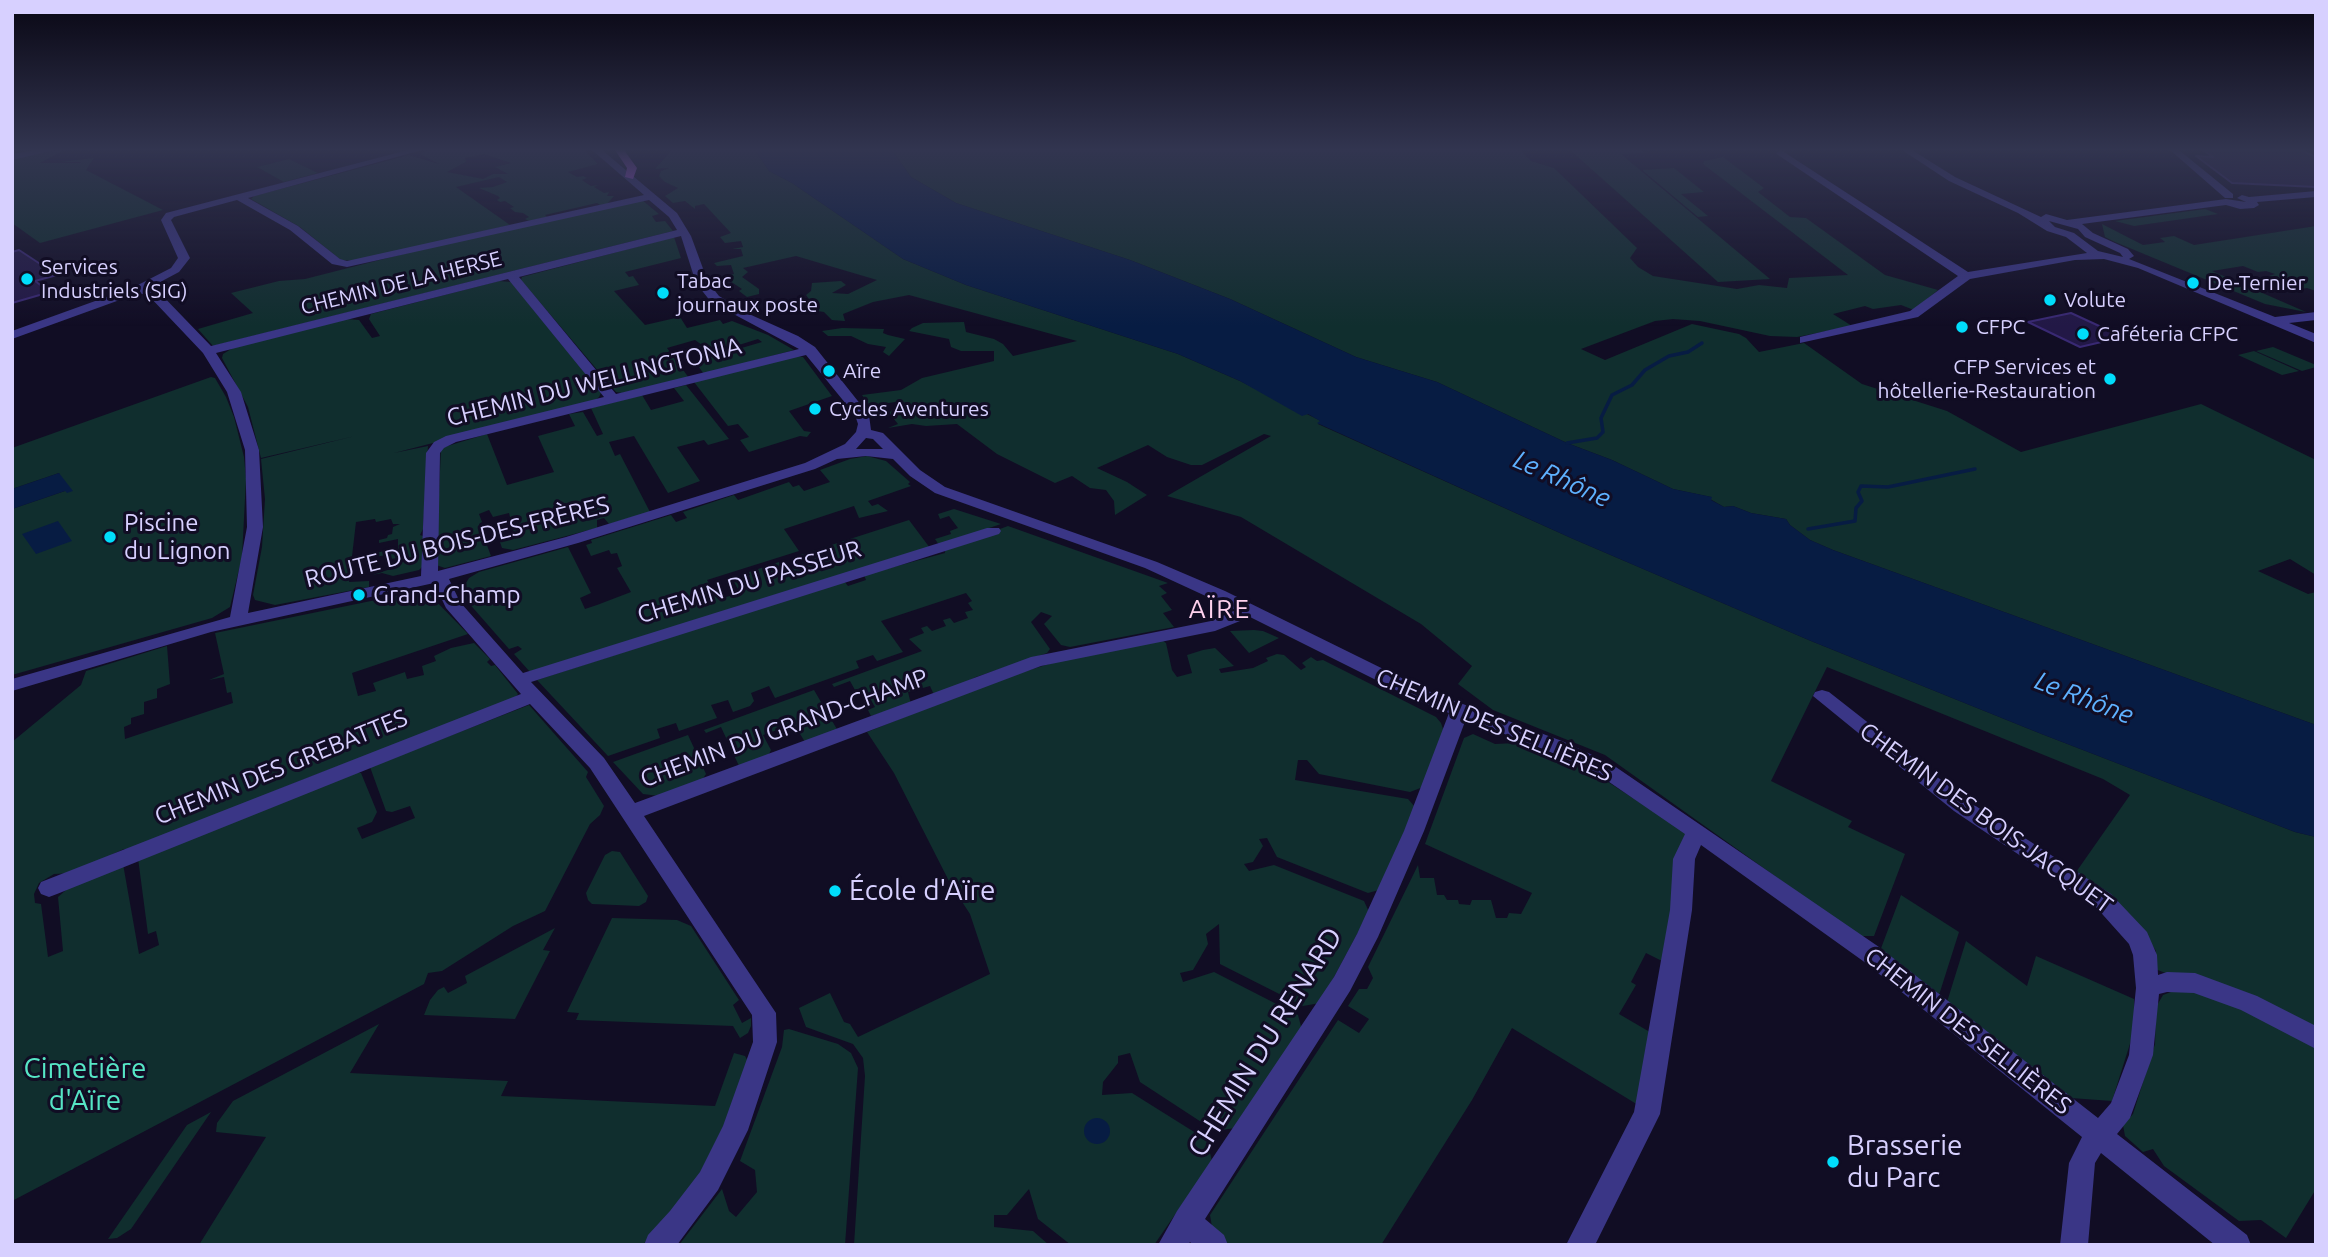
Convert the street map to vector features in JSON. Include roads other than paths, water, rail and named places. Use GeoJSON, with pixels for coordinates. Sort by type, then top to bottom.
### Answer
{"type":"FeatureCollection","features":[{"type":"Feature","properties":{"kind":"street"},"geometry":{"type":"LineString","coordinates":[[12,335],[138,289],[170,274],[184,260],[167,217],[197,209]]}},
{"type":"Feature","properties":{"kind":"street"},"geometry":{"type":"LineString","coordinates":[[260,209],[294,228],[336,262],[358,262],[596,209]]}},
{"type":"Feature","properties":{"kind":"street"},"geometry":{"type":"LineString","coordinates":[[666,209],[684,232],[702,283],[715,299],[737,313],[794,339],[810,350],[862,415],[865,424],[863,433]]}},
{"type":"Feature","properties":{"kind":"street"},"geometry":{"type":"LineString","coordinates":[[1865,209],[1966,276]]}},
{"type":"Feature","properties":{"kind":"street"},"geometry":{"type":"LineString","coordinates":[[2017,209],[2057,222],[2082,226],[2095,220]]}},
{"type":"Feature","properties":{"kind":"street"},"geometry":{"type":"LineString","coordinates":[[2103,256],[2081,242],[2051,229],[2057,222],[2095,220],[2160,209]]}},
{"type":"Feature","properties":{"kind":"street"},"geometry":{"type":"LineString","coordinates":[[2082,226],[2089,235],[2124,251],[2123,257]]}},
{"type":"Feature","properties":{"kind":"street","name":"CHEMIN DE LA HERSE"},"geometry":{"type":"LineString","coordinates":[[208,351],[684,232]]}},
{"type":"Feature","properties":{"kind":"street"},"geometry":{"type":"LineString","coordinates":[[2075,257],[2090,250]]}},
{"type":"Feature","properties":{"kind":"street"},"geometry":{"type":"LineString","coordinates":[[1804,340],[1914,314],[1966,276],[2075,257],[2103,256],[2123,257],[2316,332]]}},
{"type":"Feature","properties":{"kind":"street"},"geometry":{"type":"LineString","coordinates":[[2123,257],[2316,339]]}},
{"type":"Feature","properties":{"kind":"street"},"geometry":{"type":"LineString","coordinates":[[511,275],[614,400]]}},
{"type":"Feature","properties":{"kind":"street"},"geometry":{"type":"LineString","coordinates":[[138,289],[153,293],[208,351],[233,392],[253,461],[255,527],[238,620]]}},
{"type":"Feature","properties":{"kind":"street"},"geometry":{"type":"LineString","coordinates":[[2272,321],[2316,316]]}},
{"type":"Feature","properties":{"kind":"street","name":"CHEMIN DU WELLINGTONIA"},"geometry":{"type":"LineString","coordinates":[[434,578],[433,453],[451,439],[810,350]]}},
{"type":"Feature","properties":{"kind":"street","name":"CHEMIN DES SELLIÈRES"},"geometry":{"type":"LineString","coordinates":[[863,433],[878,436],[922,479],[951,495],[1151,565],[1410,690],[1583,758],[1625,782],[1871,954],[2237,1245]]}},
{"type":"Feature","properties":{"kind":"street","name":"ROUTE DU BOIS-DES-FRÈRES"},"geometry":{"type":"LineString","coordinates":[[12,685],[238,620],[434,578],[701,501],[784,475],[833,456],[855,443],[863,433]]}},
{"type":"Feature","properties":{"kind":"street"},"geometry":{"type":"LineString","coordinates":[[833,456],[866,452],[896,454]]}},
{"type":"Feature","properties":{"kind":"street","name":"CHEMIN DU PASSEUR"},"geometry":{"type":"LineString","coordinates":[[519,680],[993,531]]}},
{"type":"Feature","properties":{"kind":"street","name":"CHEMIN DU GRAND-CHAMP"},"geometry":{"type":"LineString","coordinates":[[434,578],[452,604],[533,696],[597,762],[631,813],[1037,661],[1215,626],[1249,611]]}},
{"type":"Feature","properties":{"kind":"street","name":"CHEMIN DES GREBATTES"},"geometry":{"type":"LineString","coordinates":[[49,888],[533,696]]}},
{"type":"Feature","properties":{"kind":"street","name":"CHEMIN DES BOIS-JACQUET"},"geometry":{"type":"LineString","coordinates":[[1822,696],[1961,806],[2103,900],[2139,939],[2145,955],[2148,988],[2141,1055],[2121,1110],[2086,1152],[2082,1163],[2074,1245]]}},
{"type":"Feature","properties":{"kind":"street","name":"CHEMIN DU RENARD"},"geometry":{"type":"LineString","coordinates":[[1172,1245],[1342,984],[1361,949],[1414,831],[1460,710]]}},
{"type":"Feature","properties":{"kind":"street"},"geometry":{"type":"LineString","coordinates":[[631,813],[764,1013],[765,1042],[735,1130],[709,1181],[680,1221],[658,1245]]}},
{"type":"Feature","properties":{"kind":"street"},"geometry":{"type":"LineString","coordinates":[[1580,1245],[1647,1114],[1668,975],[1681,910],[1684,859],[1697,831]]}},
{"type":"Feature","properties":{"kind":"street"},"geometry":{"type":"LineString","coordinates":[[2148,988],[2167,982],[2194,983],[2249,1003],[2316,1038]]}},
{"type":"Feature","properties":{"kind":"street"},"geometry":{"type":"LineString","coordinates":[[1188,1221],[1214,1245]]}},
{"type":"Feature","properties":{"kind":"water","name":"Le Rhône"},"geometry":{"type":"Polygon","coordinates":[[[829,209],[973,209],[1130,260],[1230,299],[1356,357],[1437,382],[1673,489],[1712,497],[1711,500],[1724,507],[1733,506],[1751,513],[1786,519],[1810,540],[1833,550],[2316,725],[2316,837],[2295,832],[2039,733],[1811,641],[1571,538],[1317,423],[1320,421],[1308,414],[1302,416],[1240,381],[1178,354],[966,285],[903,259],[829,209]]]}},
{"type":"Feature","properties":{"kind":"water"},"geometry":{"type":"Polygon","coordinates":[[[59,473],[73,491],[65,491],[12,509],[12,489],[59,473]]]}},
{"type":"Feature","properties":{"kind":"water"},"geometry":{"type":"Polygon","coordinates":[[[58,521],[72,541],[36,554],[22,534],[58,521]]]}},
{"type":"Feature","properties":{"kind":"water"},"geometry":{"type":"Polygon","coordinates":[[[1097,1118],[1106,1122],[1110,1131],[1106,1140],[1097,1144],[1088,1140],[1084,1131],[1088,1122],[1097,1118]]]}},
{"type":"Feature","properties":{"kind":"waterway"},"geometry":{"type":"LineString","coordinates":[[1567,443],[1597,438],[1603,432],[1601,418],[1612,395],[1632,385],[1645,370],[1669,356],[1688,352],[1702,343]]}},
{"type":"Feature","properties":{"kind":"waterway"},"geometry":{"type":"LineString","coordinates":[[1808,529],[1855,521],[1856,508],[1862,501],[1858,492],[1861,486],[1888,487],[1975,469]]}},
{"type":"Feature","properties":{"kind":"place","name":"Services Industriels (SIG)"},"geometry":{"type":"Point","coordinates":[27,279]}},
{"type":"Feature","properties":{"kind":"place","name":"De-Ternier"},"geometry":{"type":"Point","coordinates":[2193,283]}},
{"type":"Feature","properties":{"kind":"place","name":"Tabac journaux poste"},"geometry":{"type":"Point","coordinates":[663,293]}},
{"type":"Feature","properties":{"kind":"place","name":"Volute"},"geometry":{"type":"Point","coordinates":[2050,300]}},
{"type":"Feature","properties":{"kind":"place","name":"CFPC"},"geometry":{"type":"Point","coordinates":[1962,327]}},
{"type":"Feature","properties":{"kind":"place","name":"Caféteria CFPC"},"geometry":{"type":"Point","coordinates":[2083,334]}},
{"type":"Feature","properties":{"kind":"place","name":"Aïre"},"geometry":{"type":"Point","coordinates":[829,371]}},
{"type":"Feature","properties":{"kind":"place","name":"CFP Services et hôtellerie-Restauration"},"geometry":{"type":"Point","coordinates":[2110,379]}},
{"type":"Feature","properties":{"kind":"place","name":"Cycles Aventures"},"geometry":{"type":"Point","coordinates":[815,409]}},
{"type":"Feature","properties":{"kind":"place","name":"Piscine du Lignon"},"geometry":{"type":"Point","coordinates":[110,537]}},
{"type":"Feature","properties":{"kind":"place","name":"Grand-Champ"},"geometry":{"type":"Point","coordinates":[359,595]}},
{"type":"Feature","properties":{"kind":"place","name":"École d'Aïre"},"geometry":{"type":"Point","coordinates":[835,891]}},
{"type":"Feature","properties":{"kind":"place","name":"Brasserie du Parc"},"geometry":{"type":"Point","coordinates":[1833,1162]}},
{"type":"Feature","properties":{"kind":"district","name":"AÏRE"},"geometry":{"type":"Point","coordinates":[1220,609]}},
{"type":"Feature","properties":{"kind":"park label","name":"Cimetière d'Aïre"},"geometry":{"type":"Point","coordinates":[85,1085]}}]}
